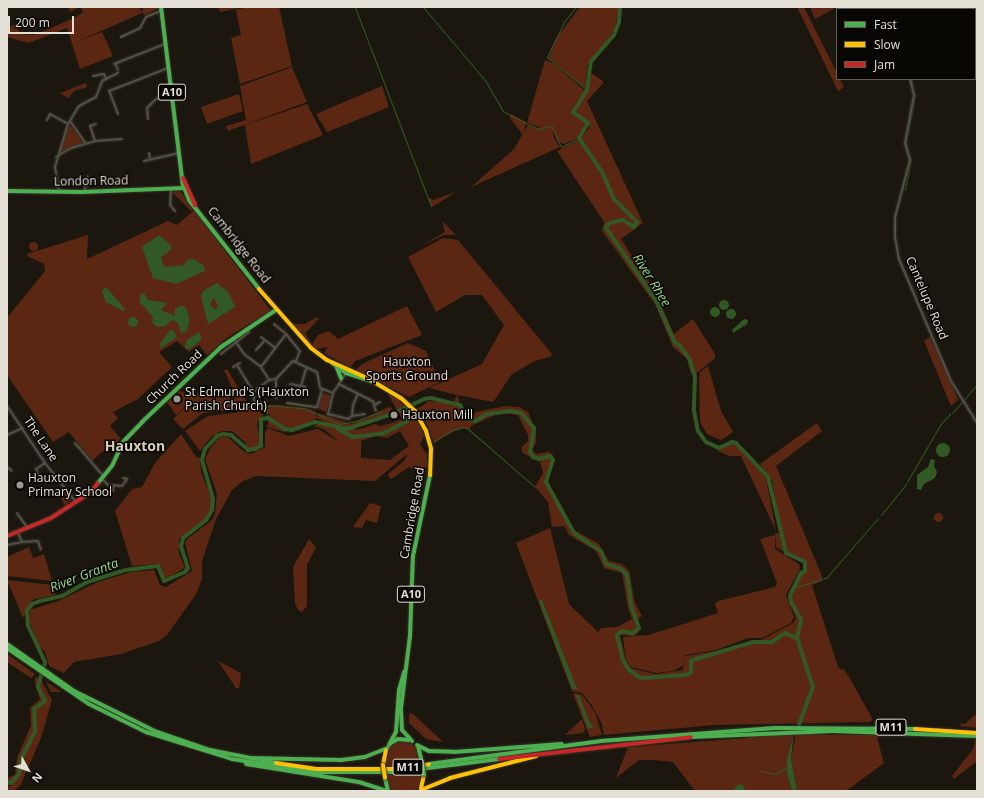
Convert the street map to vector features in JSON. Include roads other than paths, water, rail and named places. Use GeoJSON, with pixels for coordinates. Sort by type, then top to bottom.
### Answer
{"type":"FeatureCollection","features":[{"type":"Feature","properties":{"kind":"main road","name":"A10"},"geometry":{"type":"LineString","coordinates":[[161,9],[181,153],[184,186]]}},
{"type":"Feature","properties":{"kind":"main road","name":"London Road"},"geometry":{"type":"LineString","coordinates":[[7,190],[84,192],[184,186]]}},
{"type":"Feature","properties":{"kind":"main road","name":"Cambridge Road"},"geometry":{"type":"LineString","coordinates":[[184,186],[196,208],[276,310],[311,348],[332,363],[374,382],[408,404],[415,411],[426,431],[431,455],[413,556],[410,636],[405,670],[401,724],[403,732],[417,745]]}},
{"type":"Feature","properties":{"kind":"main road","name":"Church Road"},"geometry":{"type":"LineString","coordinates":[[7,536],[28,529],[55,516],[75,501],[88,494],[112,466],[126,439],[211,356],[233,338],[276,310]]}},
{"type":"Feature","properties":{"kind":"main road","name":"Cambridge Road"},"geometry":{"type":"LineString","coordinates":[[332,363],[337,368],[346,370]]}},
{"type":"Feature","properties":{"kind":"main road"},"geometry":{"type":"LineString","coordinates":[[337,368],[341,379]]}},
{"type":"Feature","properties":{"kind":"main road","name":"M11"},"geometry":{"type":"LineString","coordinates":[[7,644],[38,669]]}},
{"type":"Feature","properties":{"kind":"main road","name":"M11"},"geometry":{"type":"LineString","coordinates":[[7,648],[89,704],[146,732],[272,770],[359,782],[388,791]]}},
{"type":"Feature","properties":{"kind":"main road","name":"Cambridge Road"},"geometry":{"type":"LineString","coordinates":[[388,791],[384,778],[383,754],[396,732],[399,690],[405,670]]}},
{"type":"Feature","properties":{"kind":"main road","name":"M11"},"geometry":{"type":"LineString","coordinates":[[48,676],[92,702],[131,721],[184,742],[243,758],[317,769],[391,769],[678,733],[789,729],[904,728],[977,733]]}},
{"type":"Feature","properties":{"kind":"main road","name":"M11"},"geometry":{"type":"LineString","coordinates":[[232,759],[314,772],[376,774],[644,740],[789,729]]}},
{"type":"Feature","properties":{"kind":"main road","name":"M11"},"geometry":{"type":"LineString","coordinates":[[805,729],[977,736]]}},
{"type":"Feature","properties":{"kind":"main road"},"geometry":{"type":"LineString","coordinates":[[388,746],[401,739],[412,741]]}},
{"type":"Feature","properties":{"kind":"main road"},"geometry":{"type":"LineString","coordinates":[[417,745],[424,775],[420,790]]}},
{"type":"Feature","properties":{"kind":"main road","name":"M11"},"geometry":{"type":"LineString","coordinates":[[417,745],[429,751],[454,752],[573,745]]}},
{"type":"Feature","properties":{"kind":"main road","name":"M11"},"geometry":{"type":"LineString","coordinates":[[243,758],[341,760],[365,757],[388,746]]}},
{"type":"Feature","properties":{"kind":"main road","name":"M11"},"geometry":{"type":"LineString","coordinates":[[420,790],[450,778],[556,751]]}},
{"type":"Feature","properties":{"kind":"street"},"geometry":{"type":"LineString","coordinates":[[121,36],[140,28],[146,17],[161,9]]}},
{"type":"Feature","properties":{"kind":"street"},"geometry":{"type":"LineString","coordinates":[[118,70],[115,65],[166,44]]}},
{"type":"Feature","properties":{"kind":"street"},"geometry":{"type":"LineString","coordinates":[[118,114],[109,91],[169,67]]}},
{"type":"Feature","properties":{"kind":"street"},"geometry":{"type":"LineString","coordinates":[[59,192],[55,174],[56,157],[68,124],[79,106],[96,97],[100,83],[118,73]]}},
{"type":"Feature","properties":{"kind":"street"},"geometry":{"type":"LineString","coordinates":[[93,76],[104,74],[106,79]]}},
{"type":"Feature","properties":{"kind":"street","name":"Cantelupe Road"},"geometry":{"type":"LineString","coordinates":[[910,80],[914,95],[905,143],[910,160],[895,217],[895,237],[899,259],[951,381],[977,423]]}},
{"type":"Feature","properties":{"kind":"street"},"geometry":{"type":"LineString","coordinates":[[148,119],[147,108],[156,99],[173,97]]}},
{"type":"Feature","properties":{"kind":"street"},"geometry":{"type":"LineString","coordinates":[[47,120],[50,114],[68,124]]}},
{"type":"Feature","properties":{"kind":"street"},"geometry":{"type":"LineString","coordinates":[[70,121],[86,144]]}},
{"type":"Feature","properties":{"kind":"street"},"geometry":{"type":"LineString","coordinates":[[95,141],[90,126],[96,124]]}},
{"type":"Feature","properties":{"kind":"street"},"geometry":{"type":"LineString","coordinates":[[56,157],[71,148],[95,141],[122,139]]}},
{"type":"Feature","properties":{"kind":"street"},"geometry":{"type":"LineString","coordinates":[[149,153],[150,158]]}},
{"type":"Feature","properties":{"kind":"street"},"geometry":{"type":"LineString","coordinates":[[144,161],[150,158],[181,153]]}},
{"type":"Feature","properties":{"kind":"street"},"geometry":{"type":"LineString","coordinates":[[84,192],[88,176]]}},
{"type":"Feature","properties":{"kind":"street"},"geometry":{"type":"LineString","coordinates":[[173,187],[170,205],[175,211]]}},
{"type":"Feature","properties":{"kind":"street"},"geometry":{"type":"LineString","coordinates":[[274,324],[286,334],[300,351],[296,361]]}},
{"type":"Feature","properties":{"kind":"street"},"geometry":{"type":"LineString","coordinates":[[221,354],[236,344],[249,332]]}},
{"type":"Feature","properties":{"kind":"street"},"geometry":{"type":"LineString","coordinates":[[261,367],[286,334]]}},
{"type":"Feature","properties":{"kind":"street"},"geometry":{"type":"LineString","coordinates":[[261,337],[275,348]]}},
{"type":"Feature","properties":{"kind":"street"},"geometry":{"type":"LineString","coordinates":[[233,338],[244,354],[261,367],[269,380]]}},
{"type":"Feature","properties":{"kind":"street"},"geometry":{"type":"LineString","coordinates":[[256,350],[265,340]]}},
{"type":"Feature","properties":{"kind":"street"},"geometry":{"type":"LineString","coordinates":[[287,403],[317,407],[322,390],[317,372],[306,368],[296,361]]}},
{"type":"Feature","properties":{"kind":"street"},"geometry":{"type":"LineString","coordinates":[[253,392],[269,380],[276,379],[291,362],[296,361]]}},
{"type":"Feature","properties":{"kind":"street"},"geometry":{"type":"LineString","coordinates":[[233,367],[240,363]]}},
{"type":"Feature","properties":{"kind":"street"},"geometry":{"type":"LineString","coordinates":[[237,365],[253,392],[255,404],[266,401]]}},
{"type":"Feature","properties":{"kind":"street"},"geometry":{"type":"LineString","coordinates":[[301,386],[306,368]]}},
{"type":"Feature","properties":{"kind":"street"},"geometry":{"type":"LineString","coordinates":[[346,370],[333,393],[328,414],[343,419],[365,414]]}},
{"type":"Feature","properties":{"kind":"street"},"geometry":{"type":"LineString","coordinates":[[276,379],[276,398]]}},
{"type":"Feature","properties":{"kind":"street"},"geometry":{"type":"LineString","coordinates":[[290,384],[306,387]]}},
{"type":"Feature","properties":{"kind":"street"},"geometry":{"type":"LineString","coordinates":[[339,384],[373,401],[376,411]]}},
{"type":"Feature","properties":{"kind":"street"},"geometry":{"type":"LineString","coordinates":[[322,390],[333,393]]}},
{"type":"Feature","properties":{"kind":"street"},"geometry":{"type":"LineString","coordinates":[[352,416],[353,405],[358,394]]}},
{"type":"Feature","properties":{"kind":"street"},"geometry":{"type":"LineString","coordinates":[[374,405],[380,402]]}},
{"type":"Feature","properties":{"kind":"street","name":"The Lane"},"geometry":{"type":"LineString","coordinates":[[7,406],[45,463],[75,501]]}},
{"type":"Feature","properties":{"kind":"street"},"geometry":{"type":"LineString","coordinates":[[7,435],[22,428]]}},
{"type":"Feature","properties":{"kind":"street"},"geometry":{"type":"LineString","coordinates":[[75,443],[103,478],[113,486],[122,486],[127,479],[123,478]]}},
{"type":"Feature","properties":{"kind":"street"},"geometry":{"type":"LineString","coordinates":[[32,468],[36,469],[45,463]]}},
{"type":"Feature","properties":{"kind":"street"},"geometry":{"type":"LineString","coordinates":[[7,466],[12,471]]}},
{"type":"Feature","properties":{"kind":"street"},"geometry":{"type":"LineString","coordinates":[[33,477],[38,474],[36,469]]}},
{"type":"Feature","properties":{"kind":"street"},"geometry":{"type":"LineString","coordinates":[[113,486],[113,491]]}},
{"type":"Feature","properties":{"kind":"street"},"geometry":{"type":"LineString","coordinates":[[17,513],[28,529]]}},
{"type":"Feature","properties":{"kind":"street"},"geometry":{"type":"LineString","coordinates":[[18,533],[22,542]]}},
{"type":"Feature","properties":{"kind":"street"},"geometry":{"type":"LineString","coordinates":[[7,542],[8,545],[28,540],[38,541],[41,550]]}},
{"type":"Feature","properties":{"kind":"waterway"},"geometry":{"type":"LineString","coordinates":[[355,7],[431,206]]}},
{"type":"Feature","properties":{"kind":"waterway"},"geometry":{"type":"LineString","coordinates":[[423,7],[485,80],[503,111],[526,123]]}},
{"type":"Feature","properties":{"kind":"waterway"},"geometry":{"type":"LineString","coordinates":[[576,7],[564,22],[547,57],[587,90]]}},
{"type":"Feature","properties":{"kind":"waterway","name":"River Rhee"},"geometry":{"type":"LineString","coordinates":[[620,7],[619,22],[614,35],[591,61],[587,90],[573,112],[588,123],[579,138],[602,172],[614,199],[637,222],[634,227],[623,220],[617,221],[608,224],[606,228],[656,300],[675,343],[679,345],[689,358],[695,376],[694,411],[698,431],[706,442],[719,448],[732,442],[736,443],[768,477],[786,553],[805,562],[805,571],[801,573],[790,596],[791,602],[801,619],[797,638],[813,687],[797,730]]}},
{"type":"Feature","properties":{"kind":"waterway"},"geometry":{"type":"LineString","coordinates":[[905,190],[911,160],[906,143],[915,95],[911,80]]}},
{"type":"Feature","properties":{"kind":"waterway"},"geometry":{"type":"LineString","coordinates":[[527,124],[539,129],[552,126],[561,147],[579,138]]}},
{"type":"Feature","properties":{"kind":"waterway"},"geometry":{"type":"LineString","coordinates":[[964,400],[977,384]]}},
{"type":"Feature","properties":{"kind":"waterway","name":"River Granta"},"geometry":{"type":"LineString","coordinates":[[7,782],[11,783],[19,774],[22,757],[35,732],[34,709],[45,701],[38,687],[45,662],[28,626],[27,611],[32,604],[62,596],[87,582],[126,570],[158,566],[164,581],[185,572],[188,568],[181,546],[183,538],[206,520],[212,510],[213,499],[202,460],[205,449],[217,436],[223,434],[231,435],[248,450],[261,446],[261,419],[268,418],[285,429],[292,430],[315,422],[347,429],[392,414],[424,399],[431,398],[460,405],[467,419],[475,421],[487,414],[510,411],[521,413],[534,428],[530,452],[533,457],[539,459],[550,456],[553,460],[546,482],[574,533],[601,551],[606,564],[621,569],[627,575],[631,605],[639,628],[632,633],[622,631],[617,635],[623,660],[629,670],[641,678],[686,675],[691,672],[691,661],[693,660],[753,642],[772,642],[785,633],[797,638]]}},
{"type":"Feature","properties":{"kind":"waterway"},"geometry":{"type":"LineString","coordinates":[[952,413],[962,402]]}},
{"type":"Feature","properties":{"kind":"waterway"},"geometry":{"type":"LineString","coordinates":[[268,418],[266,408],[269,405],[306,409],[340,424],[356,421],[382,411]]}},
{"type":"Feature","properties":{"kind":"waterway","name":"River Granta"},"geometry":{"type":"LineString","coordinates":[[338,429],[353,437],[384,433],[406,422],[409,417],[406,408]]}},
{"type":"Feature","properties":{"kind":"waterway"},"geometry":{"type":"LineString","coordinates":[[907,482],[940,425],[950,414]]}},
{"type":"Feature","properties":{"kind":"waterway"},"geometry":{"type":"LineString","coordinates":[[434,441],[450,431],[463,427],[467,428],[534,486]]}},
{"type":"Feature","properties":{"kind":"waterway"},"geometry":{"type":"LineString","coordinates":[[881,515],[906,484]]}},
{"type":"Feature","properties":{"kind":"waterway"},"geometry":{"type":"LineString","coordinates":[[794,588],[827,577],[878,518]]}},
{"type":"Feature","properties":{"kind":"waterway"},"geometry":{"type":"LineString","coordinates":[[760,771],[775,774],[787,767]]}},
{"type":"Feature","properties":{"kind":"place","name":"St Edmund's (Hauxton Parish Church)"},"geometry":{"type":"Point","coordinates":[177,399]}},
{"type":"Feature","properties":{"kind":"place","name":"Hauxton Mill"},"geometry":{"type":"Point","coordinates":[394,415]}},
{"type":"Feature","properties":{"kind":"place","name":"Hauxton Primary School"},"geometry":{"type":"Point","coordinates":[20,485]}},
{"type":"Feature","properties":{"kind":"district","name":"Hauxton"},"geometry":{"type":"Point","coordinates":[135,446]}},
{"type":"Feature","properties":{"kind":"park label","name":"Hauxton Sports Ground"},"geometry":{"type":"Point","coordinates":[407,369]}}]}
